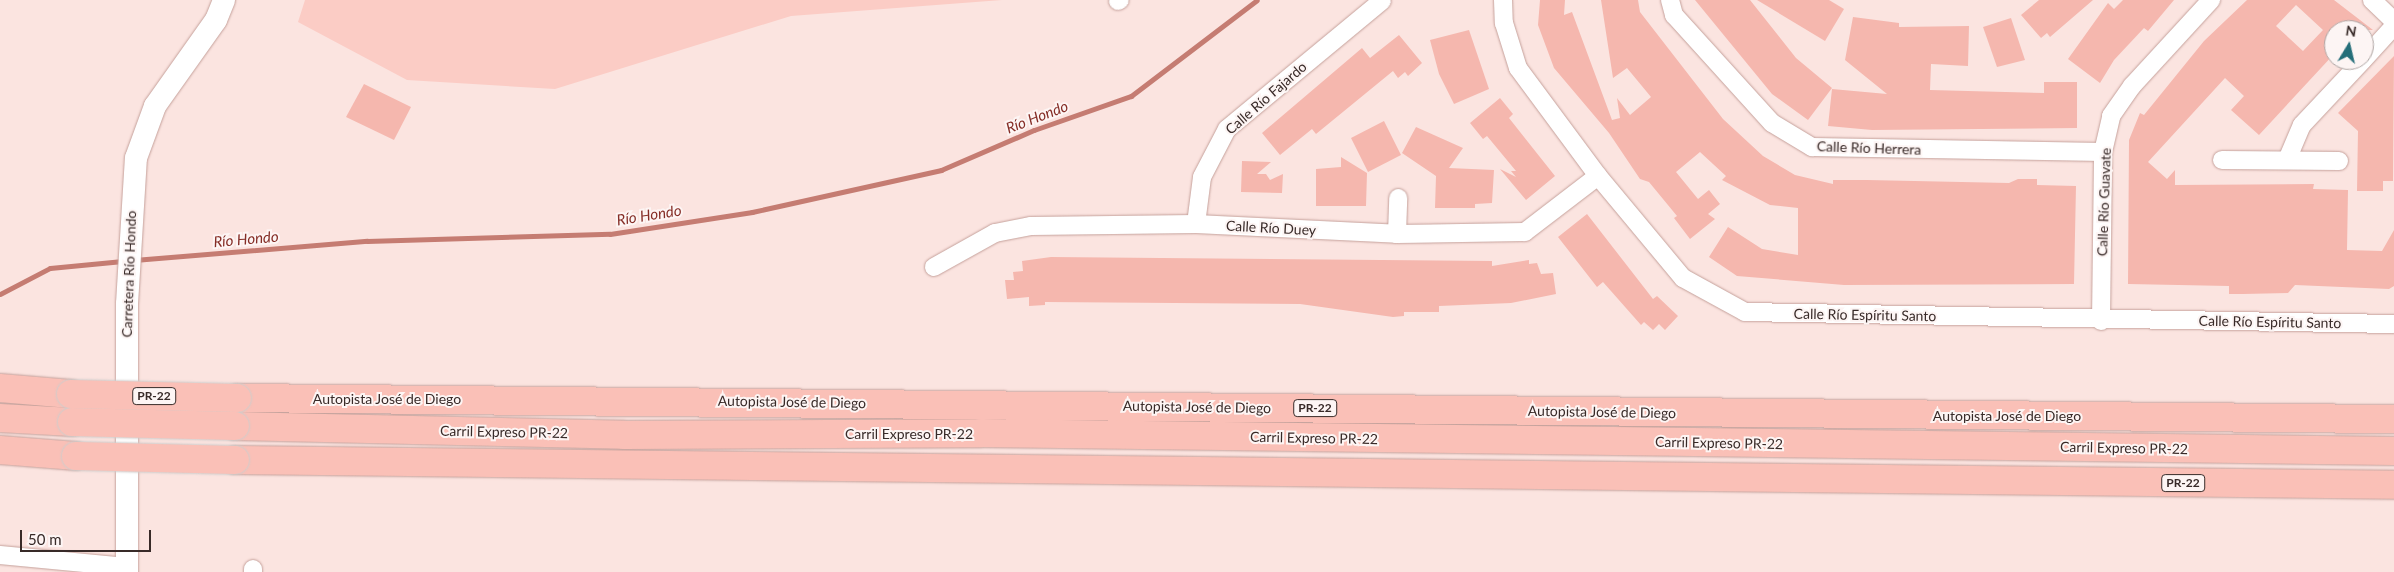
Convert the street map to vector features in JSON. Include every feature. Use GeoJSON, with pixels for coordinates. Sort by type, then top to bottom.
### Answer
{"type":"FeatureCollection","features":[{"type":"Feature","properties":{"kind":"highway","name":"Autopista José de Diego"},"geometry":{"type":"LineString","coordinates":[[0,388],[71,394],[237,398],[2394,419]]}},
{"type":"Feature","properties":{"kind":"highway","name":"Carril Expreso PR-22"},"geometry":{"type":"LineString","coordinates":[[0,418],[72,422],[634,435],[980,434],[2394,452]]}},
{"type":"Feature","properties":{"kind":"highway","name":"PR-22"},"geometry":{"type":"LineString","coordinates":[[0,450],[76,456],[235,460],[2394,485]]}},
{"type":"Feature","properties":{"kind":"street","name":"Carretera Río Hondo"},"geometry":{"type":"LineString","coordinates":[[127,570],[127,304],[131,202],[136,158],[155,106],[216,20],[224,0]]}},
{"type":"Feature","properties":{"kind":"street","name":"Calle Río Espíritu Santo"},"geometry":{"type":"LineString","coordinates":[[1504,0],[1504,23],[1518,68],[1598,176],[1683,278],[1745,312],[2101,321],[2394,324]]}},
{"type":"Feature","properties":{"kind":"street","name":"Calle Río Herrera"},"geometry":{"type":"LineString","coordinates":[[1670,0],[1674,15],[1772,124],[1812,146],[2103,152]]}},
{"type":"Feature","properties":{"kind":"street","name":"Calle Río Guavate"},"geometry":{"type":"LineString","coordinates":[[2101,321],[2103,152],[2112,116],[2132,86],[2211,0]]}},
{"type":"Feature","properties":{"kind":"street"},"geometry":{"type":"LineString","coordinates":[[2372,0],[2394,21]]}},
{"type":"Feature","properties":{"kind":"street","name":"Calle Río Fajardo"},"geometry":{"type":"LineString","coordinates":[[1196,224],[1202,177],[1227,129],[1382,1]]}},
{"type":"Feature","properties":{"kind":"street"},"geometry":{"type":"LineString","coordinates":[[2374,47],[2394,26]]}},
{"type":"Feature","properties":{"kind":"street"},"geometry":{"type":"LineString","coordinates":[[2287,160],[2302,125],[2353,70]]}},
{"type":"Feature","properties":{"kind":"street"},"geometry":{"type":"LineString","coordinates":[[2222,160],[2339,161]]}},
{"type":"Feature","properties":{"kind":"street","name":"Calle Río Duey"},"geometry":{"type":"LineString","coordinates":[[934,267],[995,233],[1031,226],[1196,224],[1397,234],[1525,232],[1598,176]]}},
{"type":"Feature","properties":{"kind":"street"},"geometry":{"type":"LineString","coordinates":[[1397,234],[1398,198]]}},
{"type":"Feature","properties":{"kind":"street"},"geometry":{"type":"LineString","coordinates":[[0,555],[127,570]]}},
{"type":"Feature","properties":{"kind":"shaded area"},"geometry":{"type":"Polygon","coordinates":[[[305,0],[1002,0],[791,16],[555,89],[407,80],[298,22],[305,0]]]}},
{"type":"Feature","properties":{"kind":"building"},"geometry":{"type":"Polygon","coordinates":[[[1540,0],[1565,0],[1564,15],[1572,12],[1612,120],[1620,118],[1617,98],[1630,115],[1651,97],[1627,68],[1613,78],[1601,0],[1638,0],[1640,12],[1723,119],[1763,156],[1795,175],[1833,184],[1833,180],[2009,183],[2018,179],[2037,179],[2037,185],[2076,186],[2074,284],[1844,285],[1737,276],[1709,257],[1728,227],[1762,249],[1798,255],[1798,208],[1770,205],[1722,180],[1726,176],[1700,152],[1676,172],[1698,199],[1709,190],[1720,204],[1708,214],[1715,219],[1690,239],[1674,218],[1677,216],[1649,182],[1640,179],[1609,133],[1554,68],[1538,25],[1540,0]]]}},
{"type":"Feature","properties":{"kind":"building"},"geometry":{"type":"Polygon","coordinates":[[[1695,0],[1750,0],[1796,58],[1832,88],[1808,120],[1772,94],[1695,0]]]}},
{"type":"Feature","properties":{"kind":"building"},"geometry":{"type":"Polygon","coordinates":[[[1757,0],[1829,0],[1844,9],[1825,41],[1757,0]]]}},
{"type":"Feature","properties":{"kind":"building"},"geometry":{"type":"Polygon","coordinates":[[[2039,0],[2093,0],[2050,37],[2047,33],[2041,38],[2021,15],[2039,0]]]}},
{"type":"Feature","properties":{"kind":"building"},"geometry":{"type":"Polygon","coordinates":[[[2123,0],[2174,0],[2148,31],[2144,28],[2114,60],[2100,83],[2068,59],[2108,3],[2114,9],[2123,0]]]}},
{"type":"Feature","properties":{"kind":"building"},"geometry":{"type":"Polygon","coordinates":[[[2247,0],[2334,0],[2360,20],[2324,20],[2324,65],[2259,135],[2231,110],[2244,96],[2225,78],[2148,162],[2167,179],[2175,170],[2175,185],[2314,184],[2313,189],[2348,190],[2347,250],[2382,251],[2394,230],[2394,286],[2389,289],[2295,285],[2288,293],[2229,294],[2229,286],[2128,284],[2129,140],[2140,113],[2144,115],[2204,41],[2247,0]],[[2296,5],[2276,26],[2303,51],[2323,30],[2296,5]]]}},
{"type":"Feature","properties":{"kind":"building"},"geometry":{"type":"Polygon","coordinates":[[[1853,17],[1899,23],[1899,27],[1969,26],[1968,66],[1931,64],[1930,90],[2044,93],[2044,82],[2077,82],[2077,128],[1872,130],[1828,126],[1832,89],[1887,94],[1845,60],[1853,17]]]}},
{"type":"Feature","properties":{"kind":"building"},"geometry":{"type":"Polygon","coordinates":[[[2011,18],[2025,60],[1997,67],[1983,27],[2011,18]]]}},
{"type":"Feature","properties":{"kind":"building"},"geometry":{"type":"Polygon","coordinates":[[[1469,30],[1489,89],[1454,104],[1439,74],[1430,40],[1469,30]]]}},
{"type":"Feature","properties":{"kind":"building"},"geometry":{"type":"Polygon","coordinates":[[[1399,35],[1422,63],[1408,76],[1405,72],[1398,78],[1393,71],[1316,134],[1312,129],[1280,155],[1262,133],[1362,48],[1370,58],[1399,35]]]}},
{"type":"Feature","properties":{"kind":"building"},"geometry":{"type":"Polygon","coordinates":[[[2394,56],[2393,181],[2383,181],[2383,191],[2357,191],[2358,131],[2338,113],[2394,56]]]}},
{"type":"Feature","properties":{"kind":"building"},"geometry":{"type":"Polygon","coordinates":[[[364,84],[411,107],[394,140],[346,117],[364,84]]]}},
{"type":"Feature","properties":{"kind":"building"},"geometry":{"type":"Polygon","coordinates":[[[1500,98],[1513,114],[1509,118],[1555,176],[1526,200],[1500,169],[1516,177],[1511,171],[1516,171],[1487,136],[1483,139],[1470,123],[1500,98]]]}},
{"type":"Feature","properties":{"kind":"building"},"geometry":{"type":"Polygon","coordinates":[[[1384,121],[1401,155],[1368,172],[1351,138],[1384,121]]]}},
{"type":"Feature","properties":{"kind":"building"},"geometry":{"type":"Polygon","coordinates":[[[1416,127],[1463,148],[1449,168],[1494,170],[1492,203],[1475,204],[1475,208],[1435,208],[1436,176],[1402,153],[1416,127]]]}},
{"type":"Feature","properties":{"kind":"building"},"geometry":{"type":"Polygon","coordinates":[[[1341,157],[1367,173],[1366,206],[1316,206],[1316,169],[1341,167],[1341,157]]]}},
{"type":"Feature","properties":{"kind":"building"},"geometry":{"type":"Polygon","coordinates":[[[1242,161],[1271,162],[1257,174],[1266,174],[1270,180],[1283,174],[1282,193],[1241,192],[1242,161]]]}},
{"type":"Feature","properties":{"kind":"building"},"geometry":{"type":"Polygon","coordinates":[[[1587,214],[1653,299],[1657,296],[1678,316],[1665,330],[1659,324],[1653,330],[1644,322],[1641,325],[1603,282],[1597,287],[1558,237],[1587,214]]]}},
{"type":"Feature","properties":{"kind":"building"},"geometry":{"type":"Polygon","coordinates":[[[1051,257],[1492,261],[1492,266],[1529,260],[1529,264],[1537,263],[1541,274],[1553,273],[1556,294],[1511,303],[1439,306],[1439,312],[1404,312],[1404,316],[1393,317],[1300,304],[1045,302],[1045,305],[1029,306],[1029,297],[1007,299],[1005,280],[1014,280],[1013,272],[1023,271],[1022,261],[1051,257]]]}},
{"type":"Feature","properties":{"kind":"waterway","name":"Río Hondo"},"geometry":{"type":"LineString","coordinates":[[134,260],[367,241],[610,234],[752,212],[941,170],[1034,130],[1131,96],[1257,0]]}},
{"type":"Feature","properties":{"kind":"waterway","name":"Río Hondo"},"geometry":{"type":"LineString","coordinates":[[0,294],[50,268],[123,261]]}}]}
